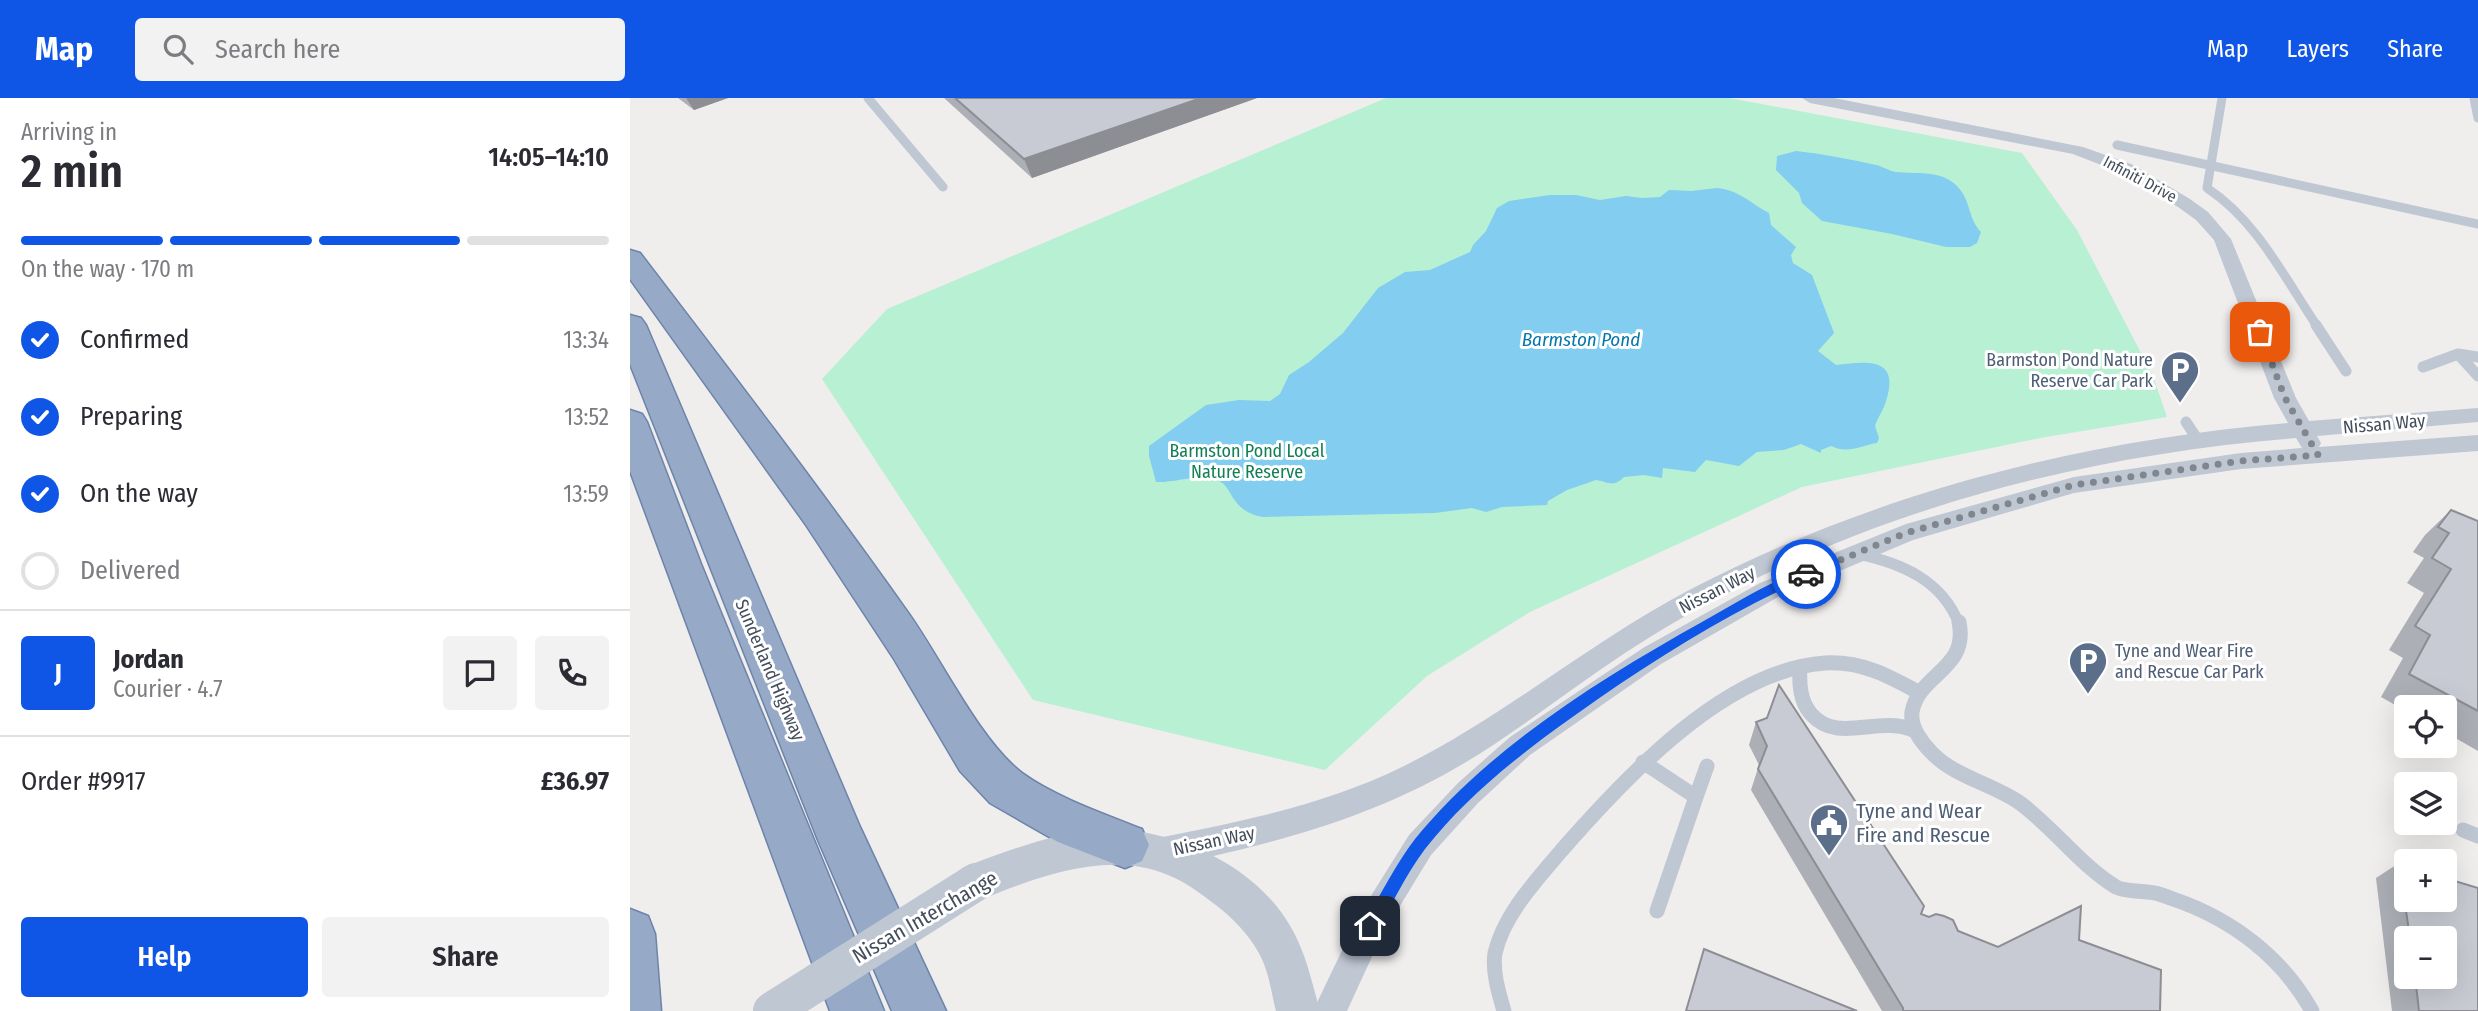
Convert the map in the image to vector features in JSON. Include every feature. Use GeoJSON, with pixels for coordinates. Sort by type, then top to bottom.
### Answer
{"type":"FeatureCollection","features":[{"type":"Feature","properties":{"kind":"highway"},"geometry":{"type":"LineString","coordinates":[[630,260],[819,515],[909,647],[976,757],[1006,788],[1075,826],[1125,845]]}},
{"type":"Feature","properties":{"kind":"highway","name":"Sunderland Highway"},"geometry":{"type":"LineString","coordinates":[[630,325],[842,840],[919,1011]]}},
{"type":"Feature","properties":{"kind":"highway"},"geometry":{"type":"LineString","coordinates":[[630,422],[681,564],[857,1011]]}},
{"type":"Feature","properties":{"kind":"highway"},"geometry":{"type":"LineString","coordinates":[[630,933],[634,1011]]}},
{"type":"Feature","properties":{"kind":"street","name":"Infiniti Drive"},"geometry":{"type":"LineString","coordinates":[[1811,98],[2077,150],[2125,168],[2176,197],[2202,216],[2222,239],[2285,398],[2318,455]]}},
{"type":"Feature","properties":{"kind":"street","name":"Nissan Way"},"geometry":{"type":"LineString","coordinates":[[1163,852],[1322,815],[1383,791],[1444,760],[1611,648],[1730,581],[1825,538],[1922,503],[2192,431],[2302,430],[2478,415]]}},
{"type":"Feature","properties":{"kind":"street","name":"Nissan Way"},"geometry":{"type":"LineString","coordinates":[[1330,1011],[1370,926],[1419,845],[1468,793],[1520,746],[1652,656],[1769,590],[1906,533],[2074,485],[2241,461],[2478,443]]}},
{"type":"Feature","properties":{"kind":"street","name":"Nissan Interchange"},"geometry":{"type":"LineString","coordinates":[[772,1011],[976,882],[1021,863],[1076,849],[1125,845],[1163,852],[1212,875],[1245,903],[1282,953],[1298,1011]]}},
{"type":"Feature","properties":{"kind":"lane"},"geometry":{"type":"LineString","coordinates":[[869,98],[943,187]]}},
{"type":"Feature","properties":{"kind":"lane"},"geometry":{"type":"LineString","coordinates":[[2222,98],[2207,188],[2231,204],[2250,225],[2346,371]]}},
{"type":"Feature","properties":{"kind":"lane"},"geometry":{"type":"LineString","coordinates":[[2474,98],[2478,118]]}},
{"type":"Feature","properties":{"kind":"lane"},"geometry":{"type":"LineString","coordinates":[[2117,145],[2478,224]]}},
{"type":"Feature","properties":{"kind":"lane"},"geometry":{"type":"LineString","coordinates":[[2458,354],[2478,376]]}},
{"type":"Feature","properties":{"kind":"lane"},"geometry":{"type":"LineString","coordinates":[[2423,367],[2458,354],[2478,357]]}},
{"type":"Feature","properties":{"kind":"lane"},"geometry":{"type":"LineString","coordinates":[[1855,553],[1885,559],[1928,582],[1949,604],[1959,625],[1959,648],[1924,689],[1913,707],[1915,731]]}},
{"type":"Feature","properties":{"kind":"lane"},"geometry":{"type":"LineString","coordinates":[[1504,1011],[1494,956],[1511,915],[1590,817],[1643,762],[1672,738],[1765,678],[1800,667],[1847,665],[1876,670],[1924,689]]}},
{"type":"Feature","properties":{"kind":"lane"},"geometry":{"type":"LineString","coordinates":[[1800,667],[1799,683],[1806,706],[1814,719],[1828,729],[1844,730],[1891,722],[1907,725],[1915,731],[1933,755],[1971,778],[2007,795],[2068,844],[2093,871],[2125,892],[2149,891],[2200,910],[2247,937],[2269,954],[2291,978],[2312,1011]]}},
{"type":"Feature","properties":{"kind":"lane"},"geometry":{"type":"LineString","coordinates":[[1643,762],[1696,797]]}},
{"type":"Feature","properties":{"kind":"lane"},"geometry":{"type":"LineString","coordinates":[[1657,911],[1707,766]]}},
{"type":"Feature","properties":{"kind":"lane"},"geometry":{"type":"LineString","coordinates":[[2463,830],[2478,836]]}},
{"type":"Feature","properties":{"kind":"green space","name":"Barmston Pond Local Nature Reserve"},"geometry":{"type":"Polygon","coordinates":[[[1386,98],[1730,98],[2022,153],[2077,230],[2153,376],[2167,417],[2040,438],[1802,487],[1530,612],[1427,676],[1325,770],[1033,700],[822,379],[887,309],[1386,98]]]}},
{"type":"Feature","properties":{"kind":"water"},"geometry":{"type":"Polygon","coordinates":[[[1796,151],[1856,161],[1896,172],[1944,177],[1962,191],[1981,232],[1977,243],[1970,247],[1946,247],[1822,221],[1802,203],[1799,193],[1776,170],[1777,156],[1796,151]]]}},
{"type":"Feature","properties":{"kind":"water","name":"Barmston Pond"},"geometry":{"type":"Polygon","coordinates":[[[1717,188],[1738,194],[1769,213],[1771,225],[1796,247],[1791,255],[1793,263],[1812,275],[1834,333],[1818,351],[1836,365],[1868,363],[1884,369],[1889,386],[1885,404],[1875,426],[1879,438],[1877,443],[1849,449],[1831,446],[1821,450],[1821,453],[1801,444],[1784,450],[1757,452],[1739,466],[1706,460],[1695,472],[1663,468],[1662,478],[1644,475],[1624,477],[1614,483],[1596,480],[1567,490],[1548,501],[1547,505],[1502,507],[1486,512],[1472,508],[1435,513],[1263,517],[1244,510],[1227,487],[1217,480],[1202,477],[1156,482],[1149,446],[1206,405],[1239,400],[1270,401],[1280,394],[1289,375],[1343,333],[1378,288],[1405,272],[1430,270],[1470,252],[1486,231],[1497,208],[1509,201],[1550,195],[1576,195],[1600,200],[1626,196],[1660,197],[1669,190],[1717,188]]]}},
{"type":"Feature","properties":{"kind":"building"},"geometry":{"type":"Polygon","coordinates":[[[955,98],[1201,98],[1024,159],[955,98]]]}},
{"type":"Feature","properties":{"kind":"building"},"geometry":{"type":"Polygon","coordinates":[[[2451,510],[2478,521],[2478,711],[2457,700],[2457,695],[2448,695],[2409,674],[2430,635],[2415,626],[2451,569],[2432,558],[2449,533],[2438,527],[2451,510]]]}},
{"type":"Feature","properties":{"kind":"building","name":"Tyne and Wear Fire and Rescue"},"geometry":{"type":"Polygon","coordinates":[[[1779,685],[1924,906],[1921,914],[1929,917],[1936,914],[1944,916],[1953,920],[1958,931],[1998,947],[2081,906],[2079,940],[2161,970],[2160,1011],[1903,1011],[1758,769],[1767,746],[1756,722],[1767,718],[1779,685]]]}},
{"type":"Feature","properties":{"kind":"building"},"geometry":{"type":"Polygon","coordinates":[[[2457,882],[2478,888],[2478,1011],[2419,1011],[2416,989],[2457,989],[2457,926],[2408,926],[2406,912],[2457,912],[2457,882]]]}},
{"type":"Feature","properties":{"kind":"building"},"geometry":{"type":"Polygon","coordinates":[[[1704,949],[1857,1011],[1686,1011],[1704,949]]]}},
{"type":"Feature","properties":{"kind":"way so far"},"geometry":{"type":"LineString","coordinates":[[1806,574],[1906,533],[2074,485],[2199,466],[2318,455],[2285,398],[2260,332]]}},
{"type":"Feature","properties":{"kind":"place","name":"Barmston Pond Nature Reserve Car Park"},"geometry":{"type":"Point","coordinates":[2180,404]}},
{"type":"Feature","properties":{"kind":"place","name":"Tyne and Wear Fire and Rescue Car Park"},"geometry":{"type":"Point","coordinates":[2088,695]}},
{"type":"Feature","properties":{"kind":"place","name":"Tyne and Wear Fire and Rescue"},"geometry":{"type":"Point","coordinates":[1829,857]}},
{"type":"Feature","properties":{"kind":"route"},"geometry":{"type":"LineString","coordinates":[[1370,926],[1419,845],[1468,793],[1520,746],[1652,656],[1769,590],[1806,574]]}}]}
